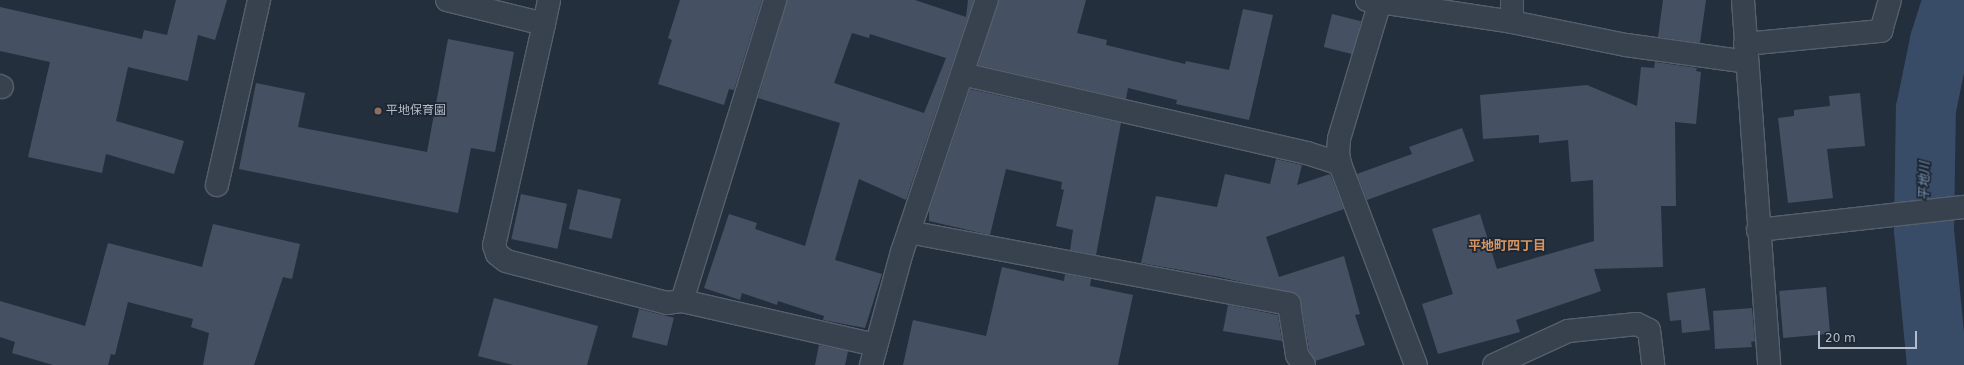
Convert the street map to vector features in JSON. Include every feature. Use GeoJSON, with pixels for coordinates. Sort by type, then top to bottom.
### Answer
{"type":"FeatureCollection","features":[{"type":"Feature","properties":{"kind":"street"},"geometry":{"type":"LineString","coordinates":[[217,185],[259,0]]}},
{"type":"Feature","properties":{"kind":"street"},"geometry":{"type":"LineString","coordinates":[[447,0],[544,24]]}},
{"type":"Feature","properties":{"kind":"street"},"geometry":{"type":"LineString","coordinates":[[549,0],[494,245],[497,254],[506,261],[667,302],[682,301],[873,355],[909,232],[987,0]]}},
{"type":"Feature","properties":{"kind":"street"},"geometry":{"type":"LineString","coordinates":[[682,301],[775,0]]}},
{"type":"Feature","properties":{"kind":"street"},"geometry":{"type":"LineString","coordinates":[[1512,0],[1512,22]]}},
{"type":"Feature","properties":{"kind":"street"},"geometry":{"type":"LineString","coordinates":[[1743,0],[1758,230],[1769,365]]}},
{"type":"Feature","properties":{"kind":"street"},"geometry":{"type":"LineString","coordinates":[[1416,365],[1340,164],[1339,139],[1374,1],[1512,22],[1626,45],[1746,53],[1881,31],[1890,0]]}},
{"type":"Feature","properties":{"kind":"street"},"geometry":{"type":"LineString","coordinates":[[962,74],[1291,149],[1340,164]]}},
{"type":"Feature","properties":{"kind":"street"},"geometry":{"type":"LineString","coordinates":[[1758,230],[1964,207]]}},
{"type":"Feature","properties":{"kind":"street"},"geometry":{"type":"LineString","coordinates":[[909,232],[1289,304],[1297,355],[1304,365]]}},
{"type":"Feature","properties":{"kind":"street"},"geometry":{"type":"LineString","coordinates":[[1494,365],[1568,331],[1638,324],[1649,330],[1653,365]]}},
{"type":"Feature","properties":{"kind":"building"},"geometry":{"type":"Polygon","coordinates":[[[176,0],[227,0],[215,40],[198,35],[188,81],[128,67],[116,121],[184,141],[174,174],[106,154],[102,173],[28,157],[50,62],[0,51],[0,7],[142,39],[144,30],[167,35],[176,0]]]}},
{"type":"Feature","properties":{"kind":"building"},"geometry":{"type":"Polygon","coordinates":[[[680,0],[762,0],[734,90],[729,89],[724,105],[658,84],[672,40],[668,38],[680,0]]]}},
{"type":"Feature","properties":{"kind":"building"},"geometry":{"type":"Polygon","coordinates":[[[787,0],[915,0],[966,17],[968,0],[974,0],[906,200],[859,179],[835,260],[882,274],[865,328],[823,320],[824,316],[778,301],[777,305],[742,293],[740,300],[704,288],[729,214],[757,223],[755,229],[805,246],[840,123],[758,98],[787,0]],[[852,33],[834,83],[924,113],[946,58],[870,34],[869,38],[852,33]]]}},
{"type":"Feature","properties":{"kind":"building"},"geometry":{"type":"Polygon","coordinates":[[[999,0],[1086,0],[1077,33],[1107,40],[1106,45],[1185,64],[1186,61],[1229,70],[1243,9],[1273,15],[1249,120],[1176,104],[1177,100],[1128,88],[1126,99],[978,65],[999,0]]]}},
{"type":"Feature","properties":{"kind":"building"},"geometry":{"type":"Polygon","coordinates":[[[1663,0],[1706,0],[1700,43],[1658,37],[1663,0]]]}},
{"type":"Feature","properties":{"kind":"building"},"geometry":{"type":"Polygon","coordinates":[[[1332,14],[1361,21],[1353,54],[1324,47],[1332,14]]]}},
{"type":"Feature","properties":{"kind":"building"},"geometry":{"type":"Polygon","coordinates":[[[448,39],[514,52],[495,152],[471,148],[458,213],[239,169],[256,83],[305,93],[298,127],[427,152],[448,39]]]}},
{"type":"Feature","properties":{"kind":"building"},"geometry":{"type":"Polygon","coordinates":[[[1655,62],[1697,68],[1696,71],[1701,72],[1696,124],[1675,122],[1676,206],[1661,206],[1663,267],[1594,269],[1601,291],[1516,320],[1520,332],[1438,354],[1422,304],[1453,294],[1432,229],[1480,214],[1497,269],[1594,241],[1593,180],[1571,182],[1568,140],[1539,143],[1539,135],[1483,139],[1480,95],[1587,85],[1637,106],[1641,67],[1654,68],[1655,62]]]}},
{"type":"Feature","properties":{"kind":"building"},"geometry":{"type":"Polygon","coordinates":[[[970,89],[1121,123],[1096,255],[1070,250],[1073,230],[1056,226],[1064,190],[1061,189],[1062,182],[1006,169],[990,235],[929,221],[929,210],[970,89]]]}},
{"type":"Feature","properties":{"kind":"building"},"geometry":{"type":"Polygon","coordinates":[[[1860,93],[1865,146],[1827,149],[1833,198],[1788,203],[1778,118],[1794,116],[1794,110],[1830,106],[1829,96],[1860,93]]]}},
{"type":"Feature","properties":{"kind":"building"},"geometry":{"type":"Polygon","coordinates":[[[1462,128],[1474,161],[1367,200],[1357,174],[1412,154],[1409,147],[1462,128]]]}},
{"type":"Feature","properties":{"kind":"building"},"geometry":{"type":"Polygon","coordinates":[[[1276,159],[1302,165],[1297,185],[1330,174],[1344,209],[1266,237],[1279,277],[1344,256],[1360,314],[1355,315],[1365,345],[1315,361],[1309,350],[1301,302],[1298,295],[1220,277],[1141,263],[1156,196],[1217,207],[1225,174],[1270,184],[1276,159]]]}},
{"type":"Feature","properties":{"kind":"building"},"geometry":{"type":"Polygon","coordinates":[[[578,189],[621,199],[612,239],[569,229],[578,189]]]}},
{"type":"Feature","properties":{"kind":"building"},"geometry":{"type":"Polygon","coordinates":[[[521,194],[567,204],[557,249],[511,239],[521,194]]]}},
{"type":"Feature","properties":{"kind":"building"},"geometry":{"type":"Polygon","coordinates":[[[213,224],[300,244],[292,279],[283,277],[254,365],[203,365],[209,333],[191,327],[193,319],[128,302],[115,355],[111,354],[108,365],[53,365],[12,353],[15,342],[0,337],[0,301],[85,326],[108,243],[202,267],[213,224]]]}},
{"type":"Feature","properties":{"kind":"building"},"geometry":{"type":"Polygon","coordinates":[[[1002,267],[1064,281],[1065,274],[1091,279],[1090,286],[1133,295],[1118,365],[903,365],[913,320],[986,336],[1002,267]]]}},
{"type":"Feature","properties":{"kind":"building"},"geometry":{"type":"Polygon","coordinates":[[[1826,287],[1830,334],[1783,338],[1779,291],[1826,287]]]}},
{"type":"Feature","properties":{"kind":"building"},"geometry":{"type":"Polygon","coordinates":[[[1705,288],[1710,330],[1682,333],[1681,320],[1670,321],[1667,293],[1705,288]]]}},
{"type":"Feature","properties":{"kind":"building"},"geometry":{"type":"Polygon","coordinates":[[[494,298],[598,326],[587,365],[513,365],[478,356],[494,298]]]}},
{"type":"Feature","properties":{"kind":"building"},"geometry":{"type":"Polygon","coordinates":[[[1228,305],[1278,315],[1282,341],[1223,331],[1228,305]]]}},
{"type":"Feature","properties":{"kind":"building"},"geometry":{"type":"Polygon","coordinates":[[[1752,308],[1755,341],[1751,342],[1752,347],[1715,349],[1713,311],[1752,308]]]}},
{"type":"Feature","properties":{"kind":"building"},"geometry":{"type":"Polygon","coordinates":[[[639,309],[674,318],[667,346],[632,337],[639,309]]]}},
{"type":"Feature","properties":{"kind":"building"},"geometry":{"type":"Polygon","coordinates":[[[819,345],[848,351],[845,365],[815,365],[819,345]]]}},
{"type":"Feature","properties":{"kind":"waterway","name":"平地川"},"geometry":{"type":"LineString","coordinates":[[1937,365],[1924,230],[1926,109],[1940,41],[1953,0]]}},
{"type":"Feature","properties":{"kind":"place","name":"平地保育園"},"geometry":{"type":"Point","coordinates":[378,111]}},
{"type":"Feature","properties":{"kind":"district","name":"平地町四丁目"},"geometry":{"type":"Point","coordinates":[1507,246]}}]}
